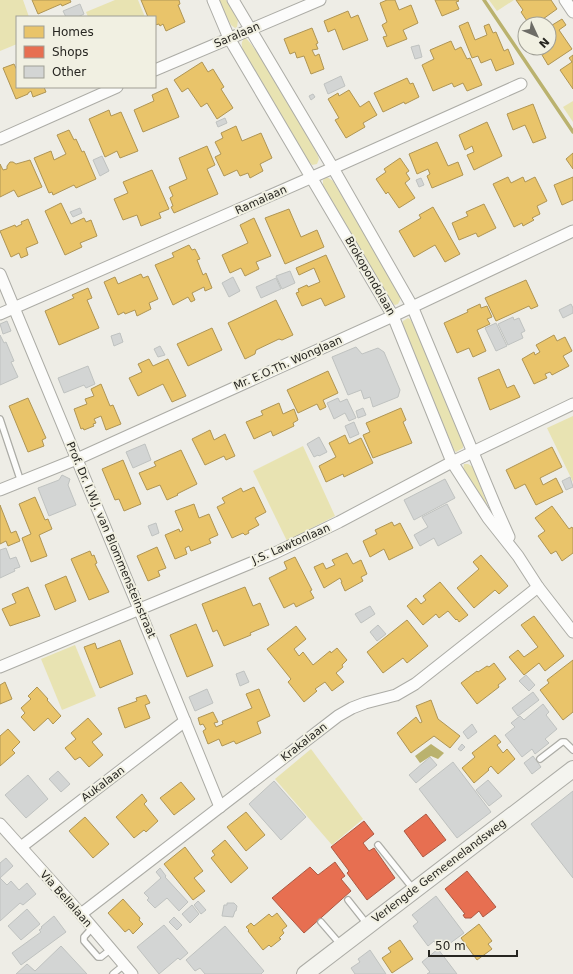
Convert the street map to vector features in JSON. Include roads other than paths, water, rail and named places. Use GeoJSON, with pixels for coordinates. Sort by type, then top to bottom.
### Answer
{"type":"FeatureCollection","features":[{"type":"Feature","properties":{"kind":"street","name":"Brokopondolaan"},"geometry":{"type":"LineString","coordinates":[[213,0],[229,38],[393,316],[452,462],[488,518],[518,556],[538,587],[573,632]]}},
{"type":"Feature","properties":{"kind":"street","name":"Brokopondolaan"},"geometry":{"type":"LineString","coordinates":[[232,0],[251,29],[333,168],[412,306],[496,510],[518,556]]}},
{"type":"Feature","properties":{"kind":"street","name":"Saralaan"},"geometry":{"type":"LineString","coordinates":[[156,70],[320,0]]}},
{"type":"Feature","properties":{"kind":"street"},"geometry":{"type":"LineString","coordinates":[[565,0],[573,12]]}},
{"type":"Feature","properties":{"kind":"street","name":"Ramalaan"},"geometry":{"type":"LineString","coordinates":[[0,314],[521,84]]}},
{"type":"Feature","properties":{"kind":"street"},"geometry":{"type":"LineString","coordinates":[[0,138],[115,88]]}},
{"type":"Feature","properties":{"kind":"street","name":"Mr. E.O.Th. Wonglaan"},"geometry":{"type":"LineString","coordinates":[[0,490],[77,459],[393,316],[573,231]]}},
{"type":"Feature","properties":{"kind":"street","name":"Prof. Dr. I.W.J. van Blommensteinstraat"},"geometry":{"type":"LineString","coordinates":[[0,274],[220,807]]}},
{"type":"Feature","properties":{"kind":"street","name":"J.S. Lawtonlaan"},"geometry":{"type":"LineString","coordinates":[[0,666],[296,543],[452,462],[573,404]]}},
{"type":"Feature","properties":{"kind":"street","name":"Krakalaan"},"geometry":{"type":"LineString","coordinates":[[81,914],[338,716],[365,703],[396,695],[415,684],[538,587]]}},
{"type":"Feature","properties":{"kind":"street","name":"Aukalaan"},"geometry":{"type":"LineString","coordinates":[[20,847],[185,721]]}},
{"type":"Feature","properties":{"kind":"street","name":"Verlengde Gemeenelandsweg"},"geometry":{"type":"LineString","coordinates":[[306,974],[573,769]]}},
{"type":"Feature","properties":{"kind":"street","name":"Via Bellalaan"},"geometry":{"type":"LineString","coordinates":[[0,824],[81,914],[132,974]]}},
{"type":"Feature","properties":{"kind":"lane"},"geometry":{"type":"LineString","coordinates":[[0,419],[21,482]]}},
{"type":"Feature","properties":{"kind":"lane"},"geometry":{"type":"LineString","coordinates":[[540,759],[562,742],[565,742],[573,750]]}},
{"type":"Feature","properties":{"kind":"lane"},"geometry":{"type":"LineString","coordinates":[[378,844],[415,890]]}},
{"type":"Feature","properties":{"kind":"lane"},"geometry":{"type":"LineString","coordinates":[[348,900],[368,926]]}},
{"type":"Feature","properties":{"kind":"lane"},"geometry":{"type":"LineString","coordinates":[[321,922],[342,946]]}},
{"type":"Feature","properties":{"kind":"lane"},"geometry":{"type":"LineString","coordinates":[[113,974],[124,965]]}},
{"type":"Feature","properties":{"kind":"waterway"},"geometry":{"type":"LineString","coordinates":[[484,0],[573,132]]}}]}
